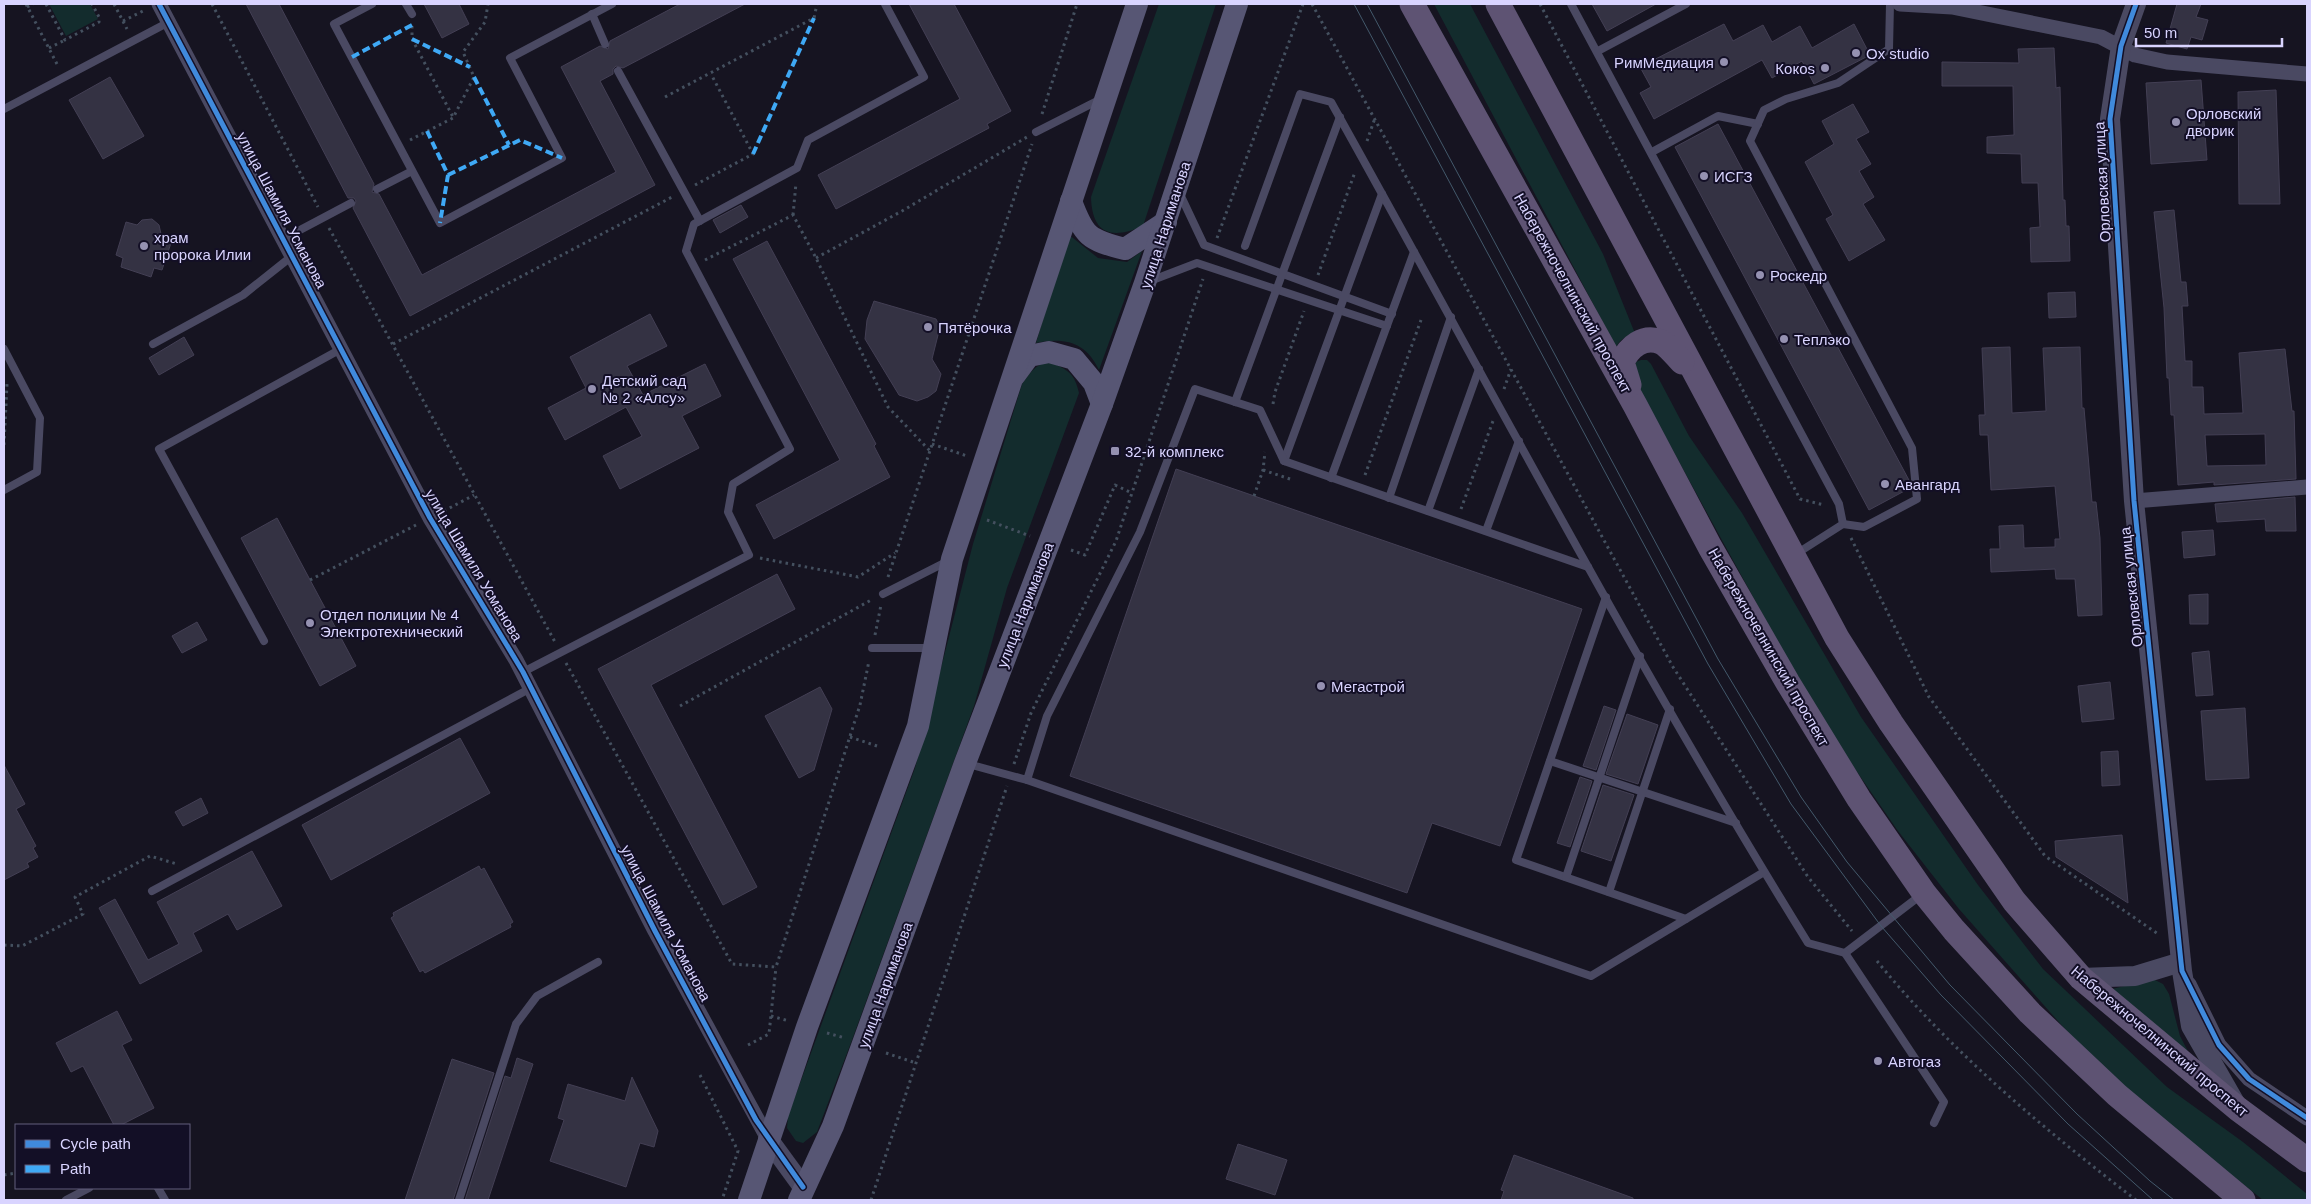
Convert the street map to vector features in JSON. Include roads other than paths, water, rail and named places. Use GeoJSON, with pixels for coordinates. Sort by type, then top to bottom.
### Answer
{"type":"FeatureCollection","features":[{"type":"Feature","properties":{"kind":"main road"},"geometry":{"type":"LineString","coordinates":[[749,1200],[768,1139],[918,726],[952,559],[1137,4]]}},
{"type":"Feature","properties":{"kind":"main road","name":"улица Нариманова"},"geometry":{"type":"LineString","coordinates":[[801,1194],[833,1126],[965,763],[1102,404],[1166,222],[1237,4]]}},
{"type":"Feature","properties":{"kind":"main road","name":"Набережночелнинский проспект"},"geometry":{"type":"LineString","coordinates":[[1412,4],[1635,405],[1710,547],[1858,799],[1924,893],[1954,930],[2030,1013],[2117,1095],[2243,1200]]}},
{"type":"Feature","properties":{"kind":"main road","name":"Набережночелнинский проспект"},"geometry":{"type":"LineString","coordinates":[[1498,4],[1693,372],[1837,638],[1891,722],[2014,901],[2081,978],[2238,1109],[2307,1160]]}},
{"type":"Feature","properties":{"kind":"main road"},"geometry":{"type":"LineString","coordinates":[[1071,201],[1081,227],[1098,243],[1125,249],[1166,222]]}},
{"type":"Feature","properties":{"kind":"main road"},"geometry":{"type":"LineString","coordinates":[[1635,405],[1622,362],[1628,349],[1645,340],[1662,343],[1693,372]]}},
{"type":"Feature","properties":{"kind":"main road"},"geometry":{"type":"LineString","coordinates":[[1011,380],[1030,356],[1049,352],[1074,359],[1094,383],[1102,404]]}},
{"type":"Feature","properties":{"kind":"street"},"geometry":{"type":"LineString","coordinates":[[1900,4],[1952,7],[2101,37],[2135,54],[2167,62],[2307,74]]}},
{"type":"Feature","properties":{"kind":"street","name":"Орловская улица"},"geometry":{"type":"LineString","coordinates":[[2136,4],[2121,46],[2110,119],[2134,501],[2181,966],[2218,1045],[2249,1079],[2307,1118]]}},
{"type":"Feature","properties":{"kind":"street","name":"улица Шамиля Усманова"},"geometry":{"type":"LineString","coordinates":[[154,6],[169,22],[430,518],[523,672],[655,931],[768,1139]]}},
{"type":"Feature","properties":{"kind":"street"},"geometry":{"type":"LineString","coordinates":[[2134,501],[2307,487]]}},
{"type":"Feature","properties":{"kind":"street"},"geometry":{"type":"LineString","coordinates":[[2081,978],[2135,976],[2181,966],[2192,1026],[2238,1109]]}},
{"type":"Feature","properties":{"kind":"street"},"geometry":{"type":"LineString","coordinates":[[768,1139],[801,1194]]}},
{"type":"Feature","properties":{"kind":"lane"},"geometry":{"type":"LineString","coordinates":[[372,4],[334,24],[440,223],[562,158],[510,58],[612,4]]}},
{"type":"Feature","properties":{"kind":"lane"},"geometry":{"type":"LineString","coordinates":[[406,4],[412,14]]}},
{"type":"Feature","properties":{"kind":"lane"},"geometry":{"type":"LineString","coordinates":[[523,672],[560,651],[748,555],[728,512],[733,484],[790,449],[686,251],[694,224],[797,168],[808,140],[924,77],[885,4]]}},
{"type":"Feature","properties":{"kind":"lane"},"geometry":{"type":"LineString","coordinates":[[1572,4],[1839,504],[1843,524]]}},
{"type":"Feature","properties":{"kind":"lane"},"geometry":{"type":"LineString","coordinates":[[1792,556],[1843,524],[1864,526],[1917,499],[1912,448],[1750,141],[1764,110],[1786,99],[1838,83],[1889,49],[1890,4]]}},
{"type":"Feature","properties":{"kind":"lane"},"geometry":{"type":"LineString","coordinates":[[1598,51],[1681,5]]}},
{"type":"Feature","properties":{"kind":"lane"},"geometry":{"type":"LineString","coordinates":[[592,14],[605,44]]}},
{"type":"Feature","properties":{"kind":"lane"},"geometry":{"type":"LineString","coordinates":[[4,109],[169,22]]}},
{"type":"Feature","properties":{"kind":"lane"},"geometry":{"type":"LineString","coordinates":[[618,71],[700,221]]}},
{"type":"Feature","properties":{"kind":"lane"},"geometry":{"type":"LineString","coordinates":[[1245,246],[1300,94],[1331,102],[1588,567],[1764,872],[1808,943],[1845,953],[1944,1102],[1934,1123]]}},
{"type":"Feature","properties":{"kind":"lane"},"geometry":{"type":"LineString","coordinates":[[1036,132],[1106,96]]}},
{"type":"Feature","properties":{"kind":"lane"},"geometry":{"type":"LineString","coordinates":[[1652,152],[1718,116],[1758,124]]}},
{"type":"Feature","properties":{"kind":"lane"},"geometry":{"type":"LineString","coordinates":[[1235,402],[1340,117]]}},
{"type":"Feature","properties":{"kind":"lane"},"geometry":{"type":"LineString","coordinates":[[377,189],[412,171]]}},
{"type":"Feature","properties":{"kind":"lane"},"geometry":{"type":"LineString","coordinates":[[1177,187],[1204,245],[1392,314]]}},
{"type":"Feature","properties":{"kind":"lane"},"geometry":{"type":"LineString","coordinates":[[1284,462],[1382,194]]}},
{"type":"Feature","properties":{"kind":"lane"},"geometry":{"type":"LineString","coordinates":[[283,239],[351,203]]}},
{"type":"Feature","properties":{"kind":"lane"},"geometry":{"type":"LineString","coordinates":[[1331,478],[1414,252]]}},
{"type":"Feature","properties":{"kind":"lane"},"geometry":{"type":"LineString","coordinates":[[152,344],[243,295],[292,256]]}},
{"type":"Feature","properties":{"kind":"lane"},"geometry":{"type":"LineString","coordinates":[[1145,283],[1196,263],[1208,265],[1387,326]]}},
{"type":"Feature","properties":{"kind":"lane"},"geometry":{"type":"LineString","coordinates":[[1389,498],[1451,318]]}},
{"type":"Feature","properties":{"kind":"lane"},"geometry":{"type":"LineString","coordinates":[[264,641],[159,449],[341,349]]}},
{"type":"Feature","properties":{"kind":"lane"},"geometry":{"type":"LineString","coordinates":[[4,490],[37,472],[40,418],[6,352]]}},
{"type":"Feature","properties":{"kind":"lane"},"geometry":{"type":"LineString","coordinates":[[1428,512],[1479,369]]}},
{"type":"Feature","properties":{"kind":"lane"},"geometry":{"type":"LineString","coordinates":[[1027,780],[1047,716],[1140,532],[1195,389],[1260,410],[1284,462],[1588,567]]}},
{"type":"Feature","properties":{"kind":"lane"},"geometry":{"type":"LineString","coordinates":[[1486,531],[1519,441]]}},
{"type":"Feature","properties":{"kind":"lane"},"geometry":{"type":"LineString","coordinates":[[883,594],[952,559]]}},
{"type":"Feature","properties":{"kind":"lane"},"geometry":{"type":"LineString","coordinates":[[1606,597],[1516,860],[1686,918]]}},
{"type":"Feature","properties":{"kind":"lane"},"geometry":{"type":"LineString","coordinates":[[872,648],[934,648]]}},
{"type":"Feature","properties":{"kind":"lane"},"geometry":{"type":"LineString","coordinates":[[1566,877],[1640,656]]}},
{"type":"Feature","properties":{"kind":"lane"},"geometry":{"type":"LineString","coordinates":[[152,891],[531,688]]}},
{"type":"Feature","properties":{"kind":"lane"},"geometry":{"type":"LineString","coordinates":[[1609,892],[1670,709]]}},
{"type":"Feature","properties":{"kind":"lane"},"geometry":{"type":"LineString","coordinates":[[1550,761],[1736,824]]}},
{"type":"Feature","properties":{"kind":"lane"},"geometry":{"type":"LineString","coordinates":[[965,763],[1027,780],[1591,976],[1764,872]]}},
{"type":"Feature","properties":{"kind":"lane"},"geometry":{"type":"LineString","coordinates":[[1845,953],[1924,893]]}},
{"type":"Feature","properties":{"kind":"lane"},"geometry":{"type":"LineString","coordinates":[[459,1200],[516,1024],[537,996],[598,962]]}},
{"type":"Feature","properties":{"kind":"lane"},"geometry":{"type":"LineString","coordinates":[[66,1200],[87,1189]]}},
{"type":"Feature","properties":{"kind":"lane"},"geometry":{"type":"LineString","coordinates":[[159,1189],[165,1200]]}},
{"type":"Feature","properties":{"kind":"tram line"},"geometry":{"type":"LineString","coordinates":[[1354,4],[1708,664],[1791,804],[1881,926],[1941,995],[2068,1124],[2153,1200]]}},
{"type":"Feature","properties":{"kind":"tram line"},"geometry":{"type":"LineString","coordinates":[[1367,4],[1718,659],[1801,797],[1847,862],[1950,985],[2077,1114],[2150,1181],[2174,1200]]}},
{"type":"Feature","properties":{"kind":"place","name":"Ox studio"},"geometry":{"type":"Point","coordinates":[1856,53]}},
{"type":"Feature","properties":{"kind":"place","name":"РимМедиация"},"geometry":{"type":"Point","coordinates":[1724,62]}},
{"type":"Feature","properties":{"kind":"place","name":"Кокоs"},"geometry":{"type":"Point","coordinates":[1825,68]}},
{"type":"Feature","properties":{"kind":"place","name":"Орловский дворик"},"geometry":{"type":"Point","coordinates":[2176,122]}},
{"type":"Feature","properties":{"kind":"place","name":"ИСГЗ"},"geometry":{"type":"Point","coordinates":[1704,176]}},
{"type":"Feature","properties":{"kind":"place","name":"храм пророка Илии"},"geometry":{"type":"Point","coordinates":[144,246]}},
{"type":"Feature","properties":{"kind":"place","name":"Роскедр"},"geometry":{"type":"Point","coordinates":[1760,275]}},
{"type":"Feature","properties":{"kind":"place","name":"Пятёрочка"},"geometry":{"type":"Point","coordinates":[928,327]}},
{"type":"Feature","properties":{"kind":"place","name":"Теплэко"},"geometry":{"type":"Point","coordinates":[1784,339]}},
{"type":"Feature","properties":{"kind":"place","name":"Детский сад № 2 «Алсу»"},"geometry":{"type":"Point","coordinates":[592,389]}},
{"type":"Feature","properties":{"kind":"place","name":"32-й комплекс"},"geometry":{"type":"Point","coordinates":[1115,451]}},
{"type":"Feature","properties":{"kind":"place","name":"Авангард"},"geometry":{"type":"Point","coordinates":[1885,484]}},
{"type":"Feature","properties":{"kind":"place","name":"Отдел полиции № 4 Электротехнический"},"geometry":{"type":"Point","coordinates":[310,623]}},
{"type":"Feature","properties":{"kind":"place","name":"Мегастрой"},"geometry":{"type":"Point","coordinates":[1321,686]}},
{"type":"Feature","properties":{"kind":"place","name":"Автогаз"},"geometry":{"type":"Point","coordinates":[1878,1061]}}]}
